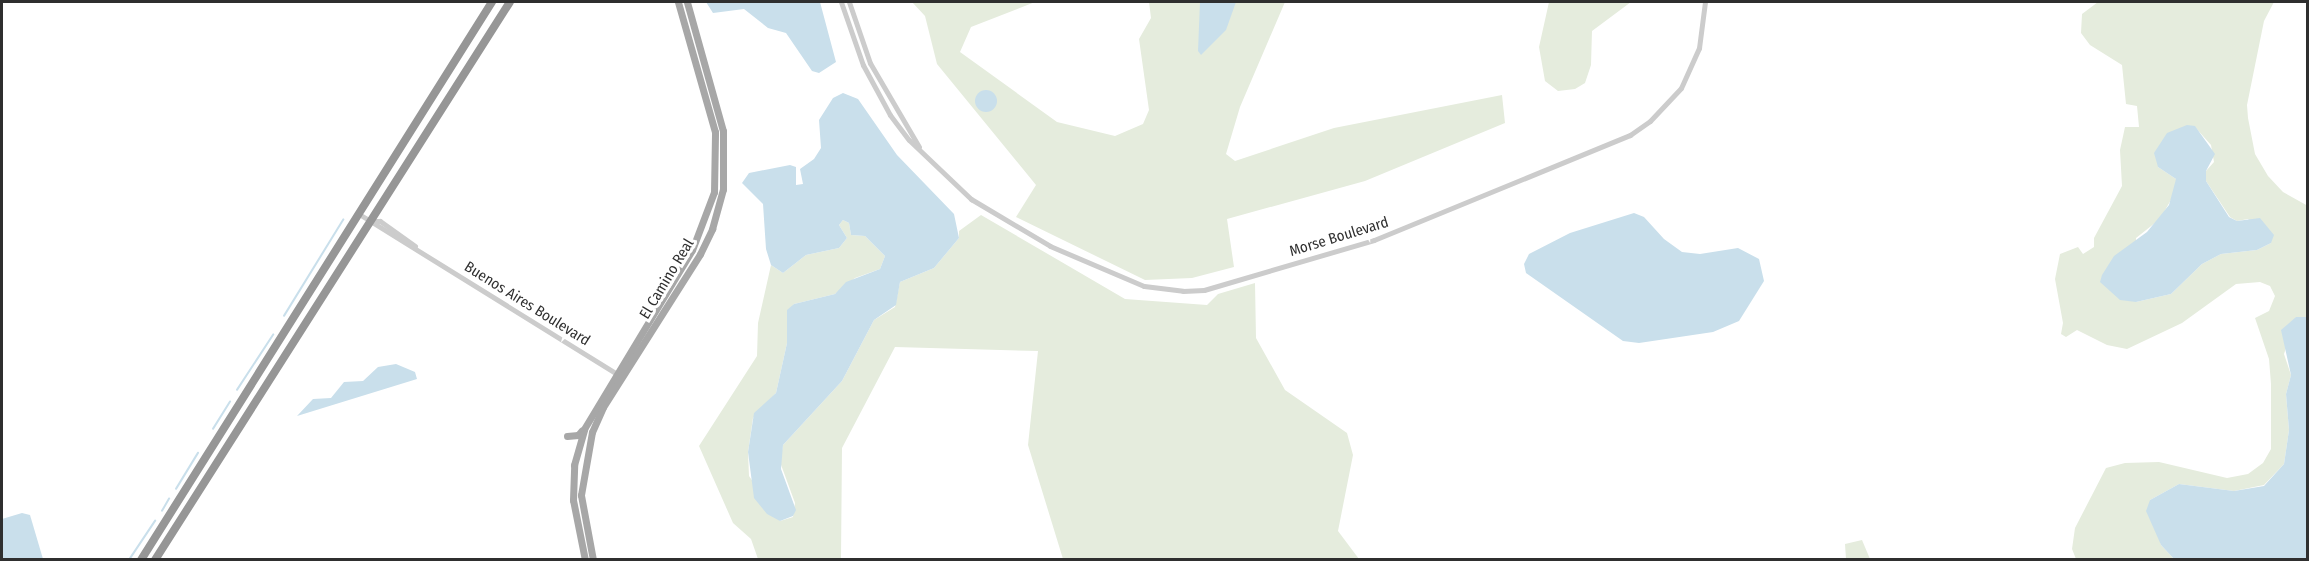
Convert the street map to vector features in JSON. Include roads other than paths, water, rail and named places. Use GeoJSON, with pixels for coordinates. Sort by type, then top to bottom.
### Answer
{"type":"FeatureCollection","features":[{"type":"Feature","properties":{"kind":"highway"},"geometry":{"type":"LineString","coordinates":[[141,560],[492,2]]}},
{"type":"Feature","properties":{"kind":"highway"},"geometry":{"type":"LineString","coordinates":[[155,560],[510,2]]}},
{"type":"Feature","properties":{"kind":"highway"},"geometry":{"type":"LineString","coordinates":[[287,329],[288,351]]}},
{"type":"Feature","properties":{"kind":"highway"},"geometry":{"type":"LineString","coordinates":[[212,445],[222,452]]}},
{"type":"Feature","properties":{"kind":"main road","name":"El Camino Real"},"geometry":{"type":"LineString","coordinates":[[585,560],[580,548],[573,500],[579,447],[584,429],[615,373],[692,249],[709,211],[714,185],[717,155],[710,108],[683,29],[678,2]]}},
{"type":"Feature","properties":{"kind":"main road","name":"El Camino Real"},"geometry":{"type":"LineString","coordinates":[[594,560],[581,506],[583,465],[603,406],[700,254],[712,229],[723,189],[726,152],[718,106],[687,2]]}},
{"type":"Feature","properties":{"kind":"main road"},"geometry":{"type":"LineString","coordinates":[[710,108],[718,106]]}},
{"type":"Feature","properties":{"kind":"main road"},"geometry":{"type":"LineString","coordinates":[[692,249],[700,254]]}},
{"type":"Feature","properties":{"kind":"main road"},"geometry":{"type":"LineString","coordinates":[[615,373],[622,377]]}},
{"type":"Feature","properties":{"kind":"main road"},"geometry":{"type":"LineString","coordinates":[[579,447],[567,436],[578,435],[584,429]]}},
{"type":"Feature","properties":{"kind":"main road"},"geometry":{"type":"LineString","coordinates":[[580,548],[589,545]]}},
{"type":"Feature","properties":{"kind":"street","name":"Morse Boulevard"},"geometry":{"type":"LineString","coordinates":[[841,2],[872,85],[898,126],[971,199],[1030,237],[1144,286],[1172,291],[1204,290],[1374,240],[1630,135],[1650,121],[1681,88],[1701,41],[1705,2]]}},
{"type":"Feature","properties":{"kind":"street","name":"Morse Boulevard"},"geometry":{"type":"LineString","coordinates":[[849,2],[879,82],[921,151]]}},
{"type":"Feature","properties":{"kind":"street"},"geometry":{"type":"LineString","coordinates":[[872,85],[879,82]]}},
{"type":"Feature","properties":{"kind":"street","name":"Buenos Aires Boulevard"},"geometry":{"type":"LineString","coordinates":[[359,214],[615,373]]}},
{"type":"Feature","properties":{"kind":"water"},"geometry":{"type":"Polygon","coordinates":[[[706,2],[820,2],[836,62],[819,73],[812,71],[786,33],[768,28],[744,9],[713,13],[706,2]]]}},
{"type":"Feature","properties":{"kind":"water"},"geometry":{"type":"Polygon","coordinates":[[[1200,2],[1236,2],[1226,30],[1201,55],[1198,51],[1200,2]]]}},
{"type":"Feature","properties":{"kind":"water"},"geometry":{"type":"Polygon","coordinates":[[[986,90],[994,93],[997,101],[994,109],[986,112],[978,109],[975,101],[978,93],[986,90]]]}},
{"type":"Feature","properties":{"kind":"water"},"geometry":{"type":"Polygon","coordinates":[[[843,93],[858,99],[897,155],[954,214],[959,238],[934,268],[900,282],[896,305],[874,320],[842,381],[783,445],[781,469],[796,510],[793,516],[780,521],[767,514],[754,498],[748,452],[754,413],[776,393],[787,343],[787,310],[794,304],[835,294],[846,282],[880,269],[885,256],[865,236],[851,235],[849,223],[843,220],[839,225],[847,238],[839,248],[806,255],[783,273],[771,265],[766,249],[763,204],[742,183],[749,173],[790,165],[796,167],[796,185],[803,184],[800,169],[814,159],[821,148],[819,120],[833,98],[843,93]]]}},
{"type":"Feature","properties":{"kind":"water"},"geometry":{"type":"Polygon","coordinates":[[[2187,125],[2195,126],[2215,154],[2206,171],[2206,181],[2229,217],[2237,221],[2260,218],[2274,235],[2271,243],[2257,250],[2221,254],[2202,264],[2171,294],[2136,302],[2120,300],[2100,282],[2102,275],[2114,256],[2147,232],[2169,205],[2176,179],[2158,167],[2154,153],[2167,133],[2187,125]]]}},
{"type":"Feature","properties":{"kind":"water"},"geometry":{"type":"Polygon","coordinates":[[[1634,213],[1644,217],[1664,239],[1682,252],[1700,254],[1738,248],[1759,259],[1764,281],[1739,321],[1713,332],[1639,343],[1623,341],[1526,273],[1524,264],[1529,254],[1570,233],[1634,213]]]}},
{"type":"Feature","properties":{"kind":"water"},"geometry":{"type":"Polygon","coordinates":[[[2296,317],[2307,317],[2307,559],[2174,559],[2161,545],[2146,511],[2150,500],[2179,484],[2234,491],[2264,486],[2284,464],[2289,430],[2286,394],[2291,375],[2281,330],[2296,317]]]}},
{"type":"Feature","properties":{"kind":"water"},"geometry":{"type":"Polygon","coordinates":[[[396,364],[415,372],[417,379],[297,416],[313,399],[331,398],[344,382],[363,381],[378,367],[396,364]]]}},
{"type":"Feature","properties":{"kind":"water"},"geometry":{"type":"Polygon","coordinates":[[[22,513],[30,515],[43,559],[2,559],[2,519],[22,513]]]}},
{"type":"Feature","properties":{"kind":"waterway"},"geometry":{"type":"LineString","coordinates":[[284,316],[343,220]]}},
{"type":"Feature","properties":{"kind":"waterway"},"geometry":{"type":"LineString","coordinates":[[237,390],[273,335]]}},
{"type":"Feature","properties":{"kind":"waterway"},"geometry":{"type":"LineString","coordinates":[[213,429],[230,402]]}},
{"type":"Feature","properties":{"kind":"waterway"},"geometry":{"type":"LineString","coordinates":[[176,489],[198,453]]}},
{"type":"Feature","properties":{"kind":"waterway"},"geometry":{"type":"LineString","coordinates":[[162,511],[169,499]]}},
{"type":"Feature","properties":{"kind":"waterway"},"geometry":{"type":"LineString","coordinates":[[129,560],[155,521]]}}]}
